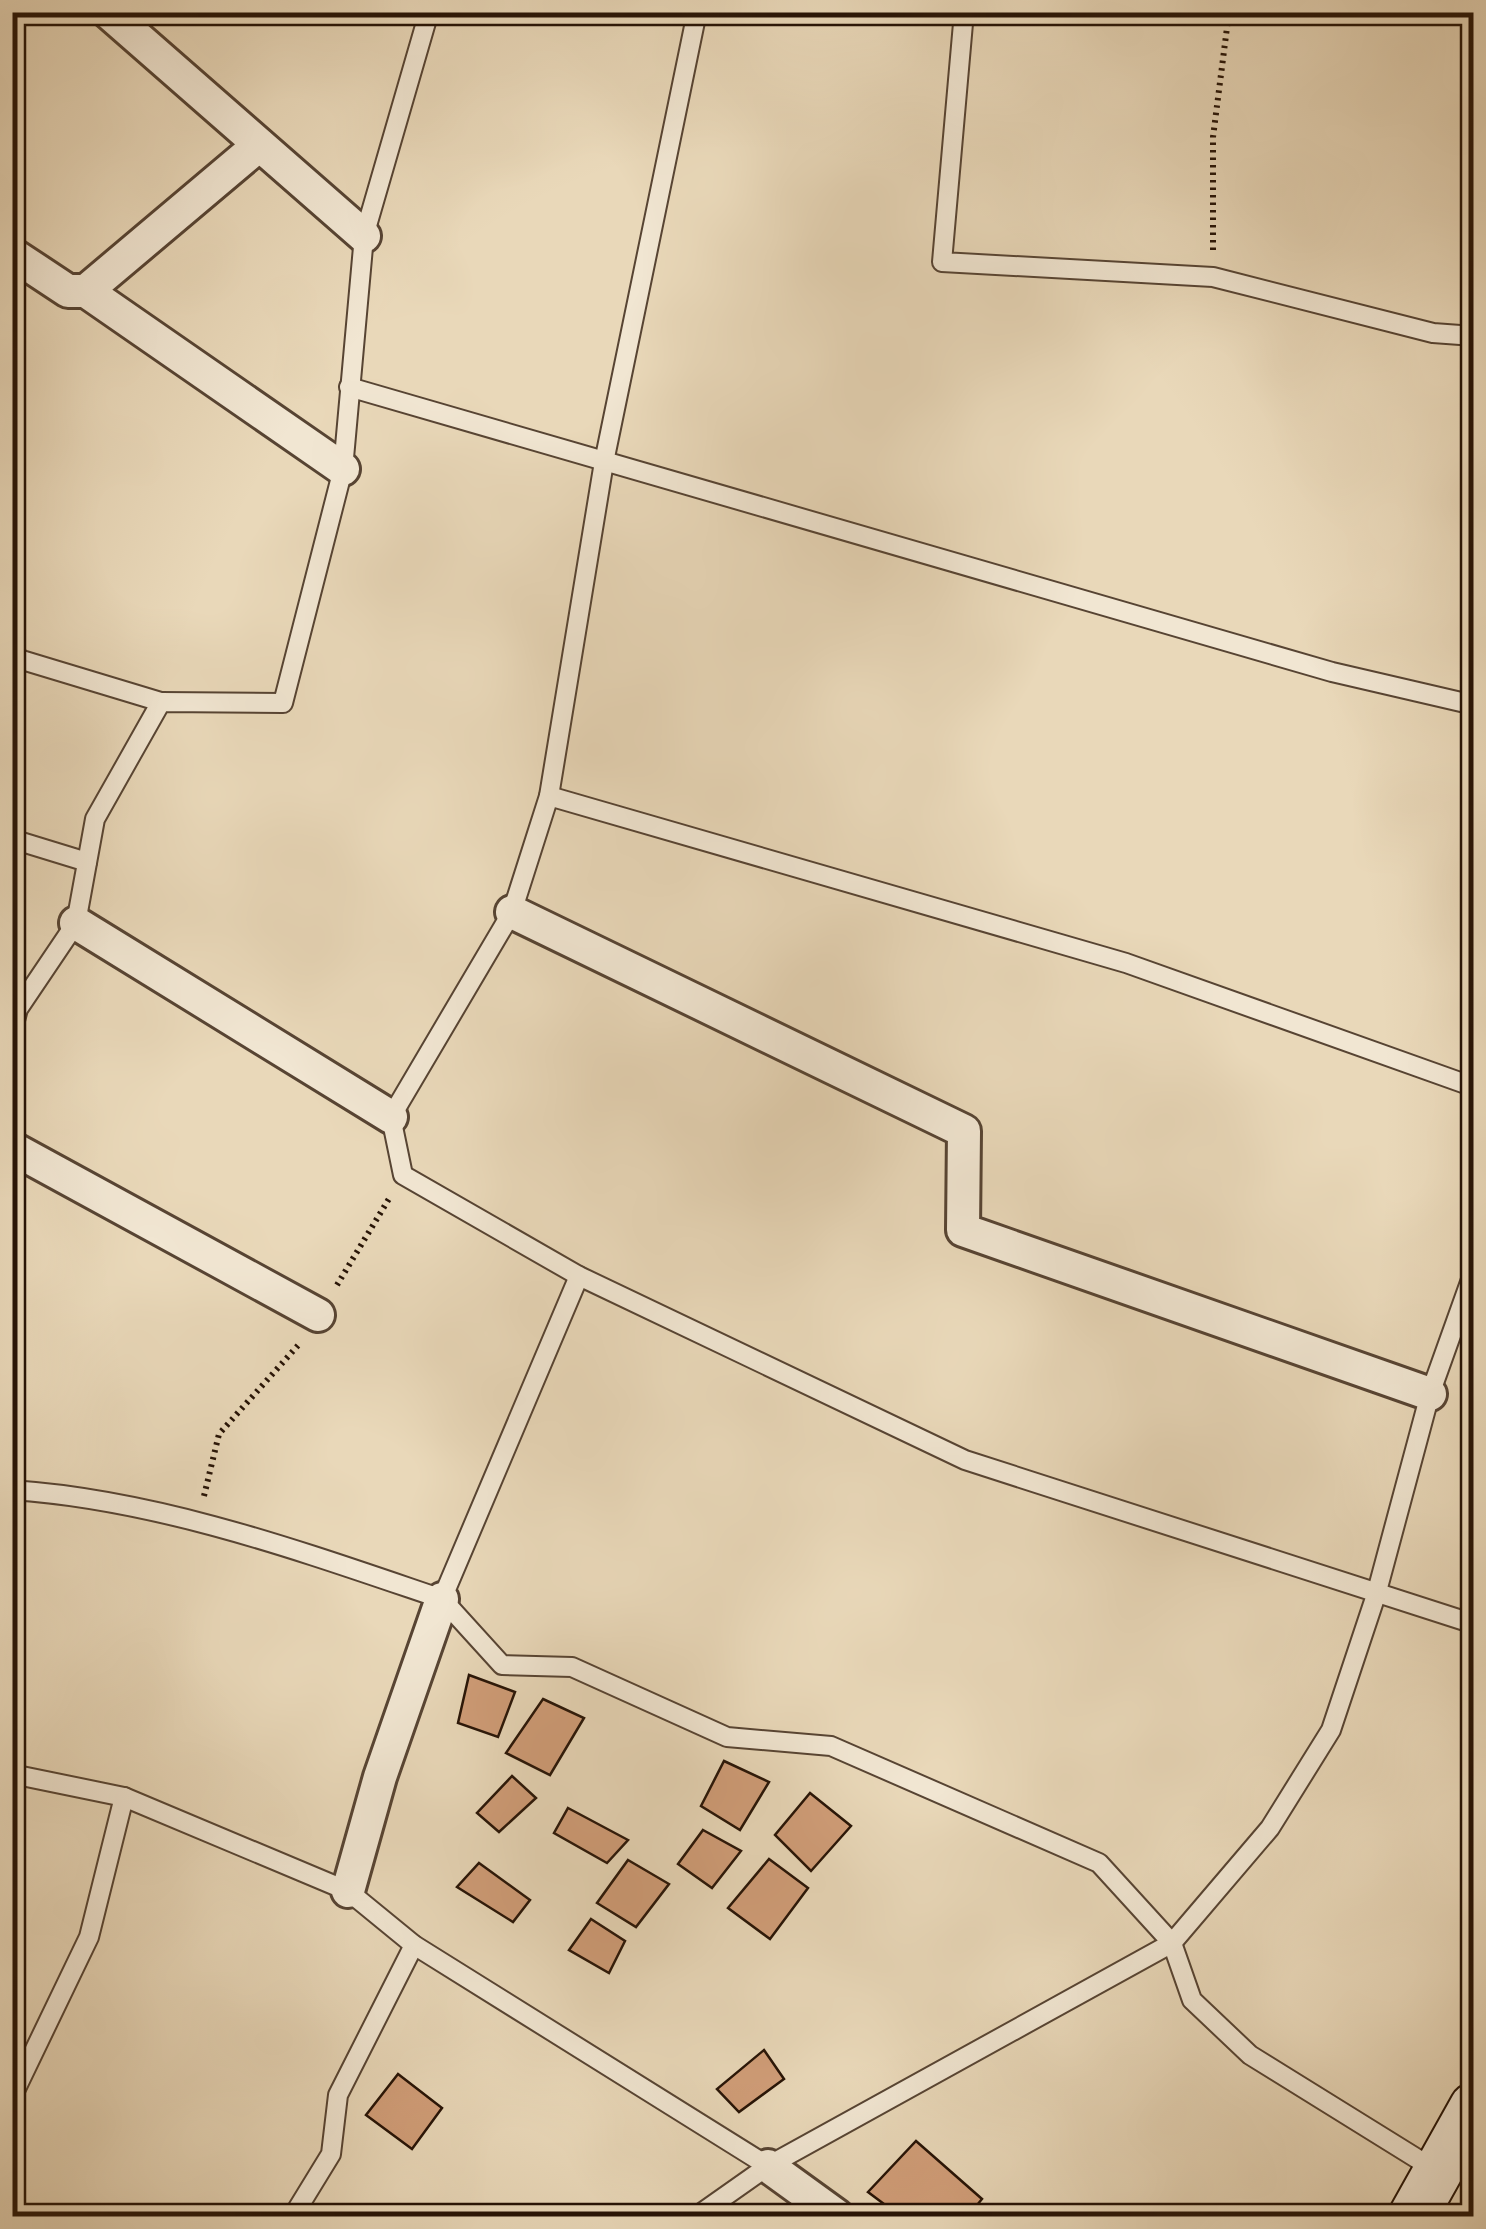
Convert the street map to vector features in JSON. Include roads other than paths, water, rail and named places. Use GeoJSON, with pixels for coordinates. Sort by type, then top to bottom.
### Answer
{"type":"FeatureCollection","features":[{"type":"Feature","properties":{"kind":"main road"},"geometry":{"type":"LineString","coordinates":[[1413,2216],[1474,2107]]}},
{"type":"Feature","properties":{"kind":"street"},"geometry":{"type":"LineString","coordinates":[[108,12],[364,236]]}},
{"type":"Feature","properties":{"kind":"street"},"geometry":{"type":"LineString","coordinates":[[12,254],[68,291],[86,290],[259,145]]}},
{"type":"Feature","properties":{"kind":"street"},"geometry":{"type":"LineString","coordinates":[[86,290],[343,469]]}},
{"type":"Feature","properties":{"kind":"street"},"geometry":{"type":"LineString","coordinates":[[512,912],[964,1131],[963,1230],[1430,1394]]}},
{"type":"Feature","properties":{"kind":"street"},"geometry":{"type":"LineString","coordinates":[[76,923],[392,1117]]}},
{"type":"Feature","properties":{"kind":"street"},"geometry":{"type":"LineString","coordinates":[[12,1148],[318,1315]]}},
{"type":"Feature","properties":{"kind":"street"},"geometry":{"type":"LineString","coordinates":[[348,1891],[380,1776],[442,1600]]}},
{"type":"Feature","properties":{"kind":"street"},"geometry":{"type":"LineString","coordinates":[[768,2166],[836,2216]]}},
{"type":"Feature","properties":{"kind":"lane"},"geometry":{"type":"LineString","coordinates":[[12,653],[22,660],[161,702],[283,702],[343,469],[364,236],[429,12]]}},
{"type":"Feature","properties":{"kind":"lane"},"geometry":{"type":"LineString","coordinates":[[697,12],[604,462],[549,796],[512,912],[392,1117],[403,1175],[579,1276],[966,1460],[1474,1624]]}},
{"type":"Feature","properties":{"kind":"lane"},"geometry":{"type":"LineString","coordinates":[[964,12],[942,262],[1213,276],[1432,333],[1474,336]]}},
{"type":"Feature","properties":{"kind":"lane"},"geometry":{"type":"LineString","coordinates":[[349,386],[1332,672],[1474,705]]}},
{"type":"Feature","properties":{"kind":"lane"},"geometry":{"type":"LineString","coordinates":[[12,1032],[18,1008],[76,923],[94,819],[161,702]]}},
{"type":"Feature","properties":{"kind":"lane"},"geometry":{"type":"LineString","coordinates":[[549,796],[1126,962],[1474,1087]]}},
{"type":"Feature","properties":{"kind":"lane"},"geometry":{"type":"LineString","coordinates":[[12,840],[87,862]]}},
{"type":"Feature","properties":{"kind":"lane"},"geometry":{"type":"LineString","coordinates":[[697,2216],[768,2166],[1172,1943],[1270,1828],[1331,1730],[1376,1595],[1430,1394],[1474,1271]]}},
{"type":"Feature","properties":{"kind":"lane"},"geometry":{"type":"LineString","coordinates":[[442,1600],[579,1276]]}},
{"type":"Feature","properties":{"kind":"lane"},"geometry":{"type":"LineString","coordinates":[[12,1490],[69,1494],[198,1522],[442,1600],[502,1665],[572,1667],[726,1737],[832,1746],[1098,1863],[1172,1943],[1192,2000],[1250,2055],[1439,2172]]}},
{"type":"Feature","properties":{"kind":"lane"},"geometry":{"type":"LineString","coordinates":[[12,1774],[124,1798],[348,1891],[414,1945],[768,2166]]}},
{"type":"Feature","properties":{"kind":"lane"},"geometry":{"type":"LineString","coordinates":[[12,2097],[89,1937],[124,1798]]}},
{"type":"Feature","properties":{"kind":"lane"},"geometry":{"type":"LineString","coordinates":[[293,2216],[331,2154],[338,2095],[414,1945]]}}]}
